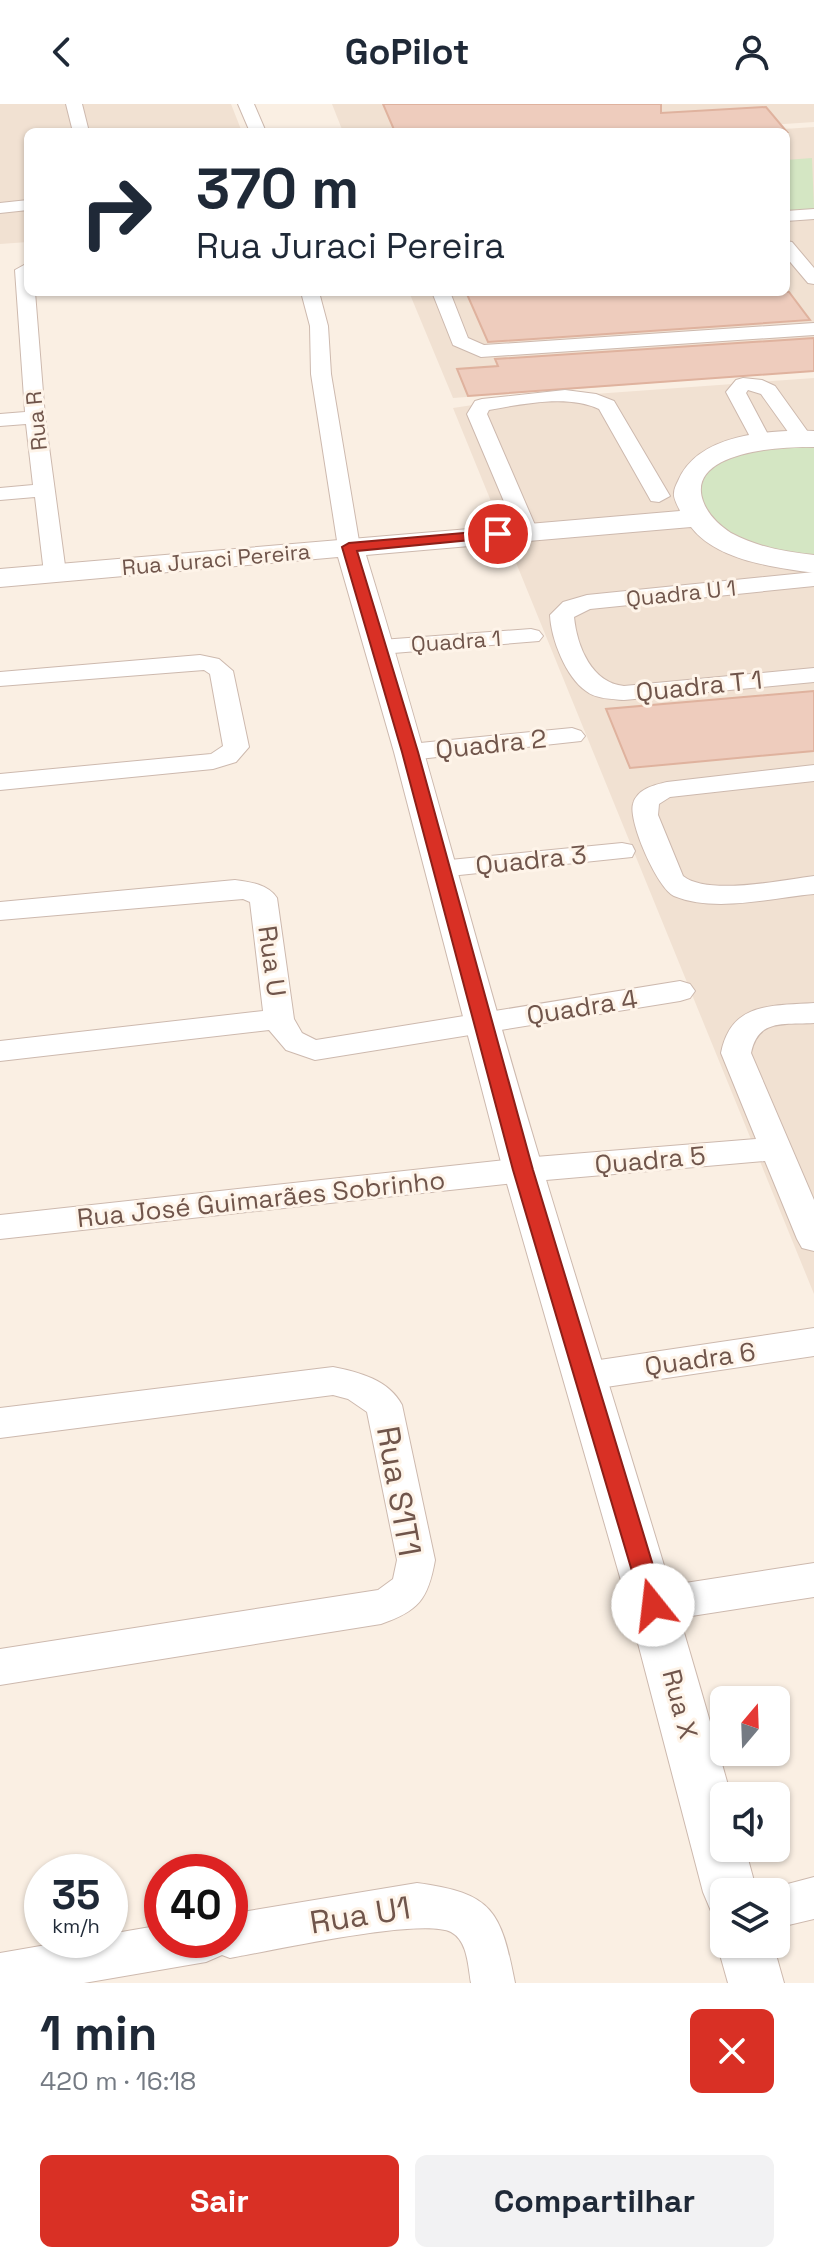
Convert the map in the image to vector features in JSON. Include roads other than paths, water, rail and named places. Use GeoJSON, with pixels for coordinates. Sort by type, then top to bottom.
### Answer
{"type":"FeatureCollection","features":[{"type":"Feature","properties":{"kind":"street"},"geometry":{"type":"LineString","coordinates":[[74,104],[80,128]]}},
{"type":"Feature","properties":{"kind":"street"},"geometry":{"type":"LineString","coordinates":[[246,104],[256,128]]}},
{"type":"Feature","properties":{"kind":"street"},"geometry":{"type":"LineString","coordinates":[[0,208],[24,205]]}},
{"type":"Feature","properties":{"kind":"street"},"geometry":{"type":"LineString","coordinates":[[790,216],[814,214]]}},
{"type":"Feature","properties":{"kind":"street"},"geometry":{"type":"LineString","coordinates":[[790,254],[814,279]]}},
{"type":"Feature","properties":{"kind":"street"},"geometry":{"type":"LineString","coordinates":[[0,271],[24,269]]}},
{"type":"Feature","properties":{"kind":"street","name":"Rua R"},"geometry":{"type":"LineString","coordinates":[[28,296],[35,417],[55,573]]}},
{"type":"Feature","properties":{"kind":"street"},"geometry":{"type":"LineString","coordinates":[[311,296],[319,326],[321,374],[349,547]]}},
{"type":"Feature","properties":{"kind":"street"},"geometry":{"type":"LineString","coordinates":[[443,296],[460,341],[481,351],[814,329]]}},
{"type":"Feature","properties":{"kind":"street"},"geometry":{"type":"LineString","coordinates":[[762,442],[736,392],[743,384],[762,386],[768,390],[809,439]]}},
{"type":"Feature","properties":{"kind":"street"},"geometry":{"type":"LineString","coordinates":[[659,496],[607,405],[601,400],[579,396],[482,405],[477,414],[527,532],[550,506],[659,496],[692,505],[717,535],[747,550],[784,561],[814,564]]}},
{"type":"Feature","properties":{"kind":"street"},"geometry":{"type":"LineString","coordinates":[[0,420],[35,417]]}},
{"type":"Feature","properties":{"kind":"street"},"geometry":{"type":"LineString","coordinates":[[692,505],[694,473],[705,462],[730,450],[762,442],[809,439]]}},
{"type":"Feature","properties":{"kind":"street"},"geometry":{"type":"LineString","coordinates":[[0,494],[44,490]]}},
{"type":"Feature","properties":{"kind":"street","name":"Rua Juraci Pereira"},"geometry":{"type":"LineString","coordinates":[[0,578],[527,532],[692,505]]}},
{"type":"Feature","properties":{"kind":"street","name":"Rua X"},"geometry":{"type":"LineString","coordinates":[[349,547],[381,647],[523,1170],[653,1605],[726,1878]]}},
{"type":"Feature","properties":{"kind":"street","name":"Quadra U 1"},"geometry":{"type":"LineString","coordinates":[[588,681],[560,625],[562,615],[571,607],[587,602],[814,579]]}},
{"type":"Feature","properties":{"kind":"street","name":"Quadra 1"},"geometry":{"type":"LineString","coordinates":[[381,647],[531,636]]}},
{"type":"Feature","properties":{"kind":"street"},"geometry":{"type":"LineString","coordinates":[[0,679],[200,662],[211,664],[221,671],[236,747],[227,757],[213,761],[0,782]]}},
{"type":"Feature","properties":{"kind":"street","name":"Quadra T 1"},"geometry":{"type":"LineString","coordinates":[[588,681],[596,688],[624,693],[814,675]]}},
{"type":"Feature","properties":{"kind":"street","name":"Quadra 2"},"geometry":{"type":"LineString","coordinates":[[410,752],[572,736]]}},
{"type":"Feature","properties":{"kind":"street"},"geometry":{"type":"LineString","coordinates":[[814,773],[667,790],[654,794],[646,802],[645,815],[671,880],[682,889],[713,895],[814,885]]}},
{"type":"Feature","properties":{"kind":"street","name":"Quadra 3"},"geometry":{"type":"LineString","coordinates":[[440,869],[622,851]]}},
{"type":"Feature","properties":{"kind":"street","name":"Rua U"},"geometry":{"type":"LineString","coordinates":[[0,911],[212,890],[250,891],[263,898],[279,1019],[285,1036],[296,1044],[315,1050],[484,1023]]}},
{"type":"Feature","properties":{"kind":"street","name":"Quadra 4"},"geometry":{"type":"LineString","coordinates":[[484,1023],[680,991]]}},
{"type":"Feature","properties":{"kind":"street"},"geometry":{"type":"LineString","coordinates":[[814,1013],[756,1020],[743,1026],[737,1037],[736,1053],[792,1162],[814,1239]]}},
{"type":"Feature","properties":{"kind":"street"},"geometry":{"type":"LineString","coordinates":[[0,1051],[279,1019]]}},
{"type":"Feature","properties":{"kind":"street","name":"Quadra 5"},"geometry":{"type":"LineString","coordinates":[[523,1170],[792,1162]]}},
{"type":"Feature","properties":{"kind":"street","name":"Rua José Guimarães Sobrinho"},"geometry":{"type":"LineString","coordinates":[[0,1227],[523,1170]]}},
{"type":"Feature","properties":{"kind":"street","name":"Quadra 6"},"geometry":{"type":"LineString","coordinates":[[586,1376],[814,1342]]}},
{"type":"Feature","properties":{"kind":"street","name":"Rua S1T1"},"geometry":{"type":"LineString","coordinates":[[0,1423],[333,1381],[353,1384],[373,1394],[384,1405],[416,1560],[412,1584],[401,1600],[381,1607],[0,1667]]}},
{"type":"Feature","properties":{"kind":"street"},"geometry":{"type":"LineString","coordinates":[[653,1605],[814,1580]]}},
{"type":"Feature","properties":{"kind":"street"},"geometry":{"type":"LineString","coordinates":[[790,1903],[814,1898]]}},
{"type":"Feature","properties":{"kind":"street","name":"Rua U1"},"geometry":{"type":"LineString","coordinates":[[248,1933],[417,1905],[446,1908],[470,1918],[483,1931],[493,1983]]}},
{"type":"Feature","properties":{"kind":"street"},"geometry":{"type":"LineString","coordinates":[[0,1975],[144,1951]]}},
{"type":"Feature","properties":{"kind":"street"},"geometry":{"type":"LineString","coordinates":[[749,1958],[756,1983]]}}]}
